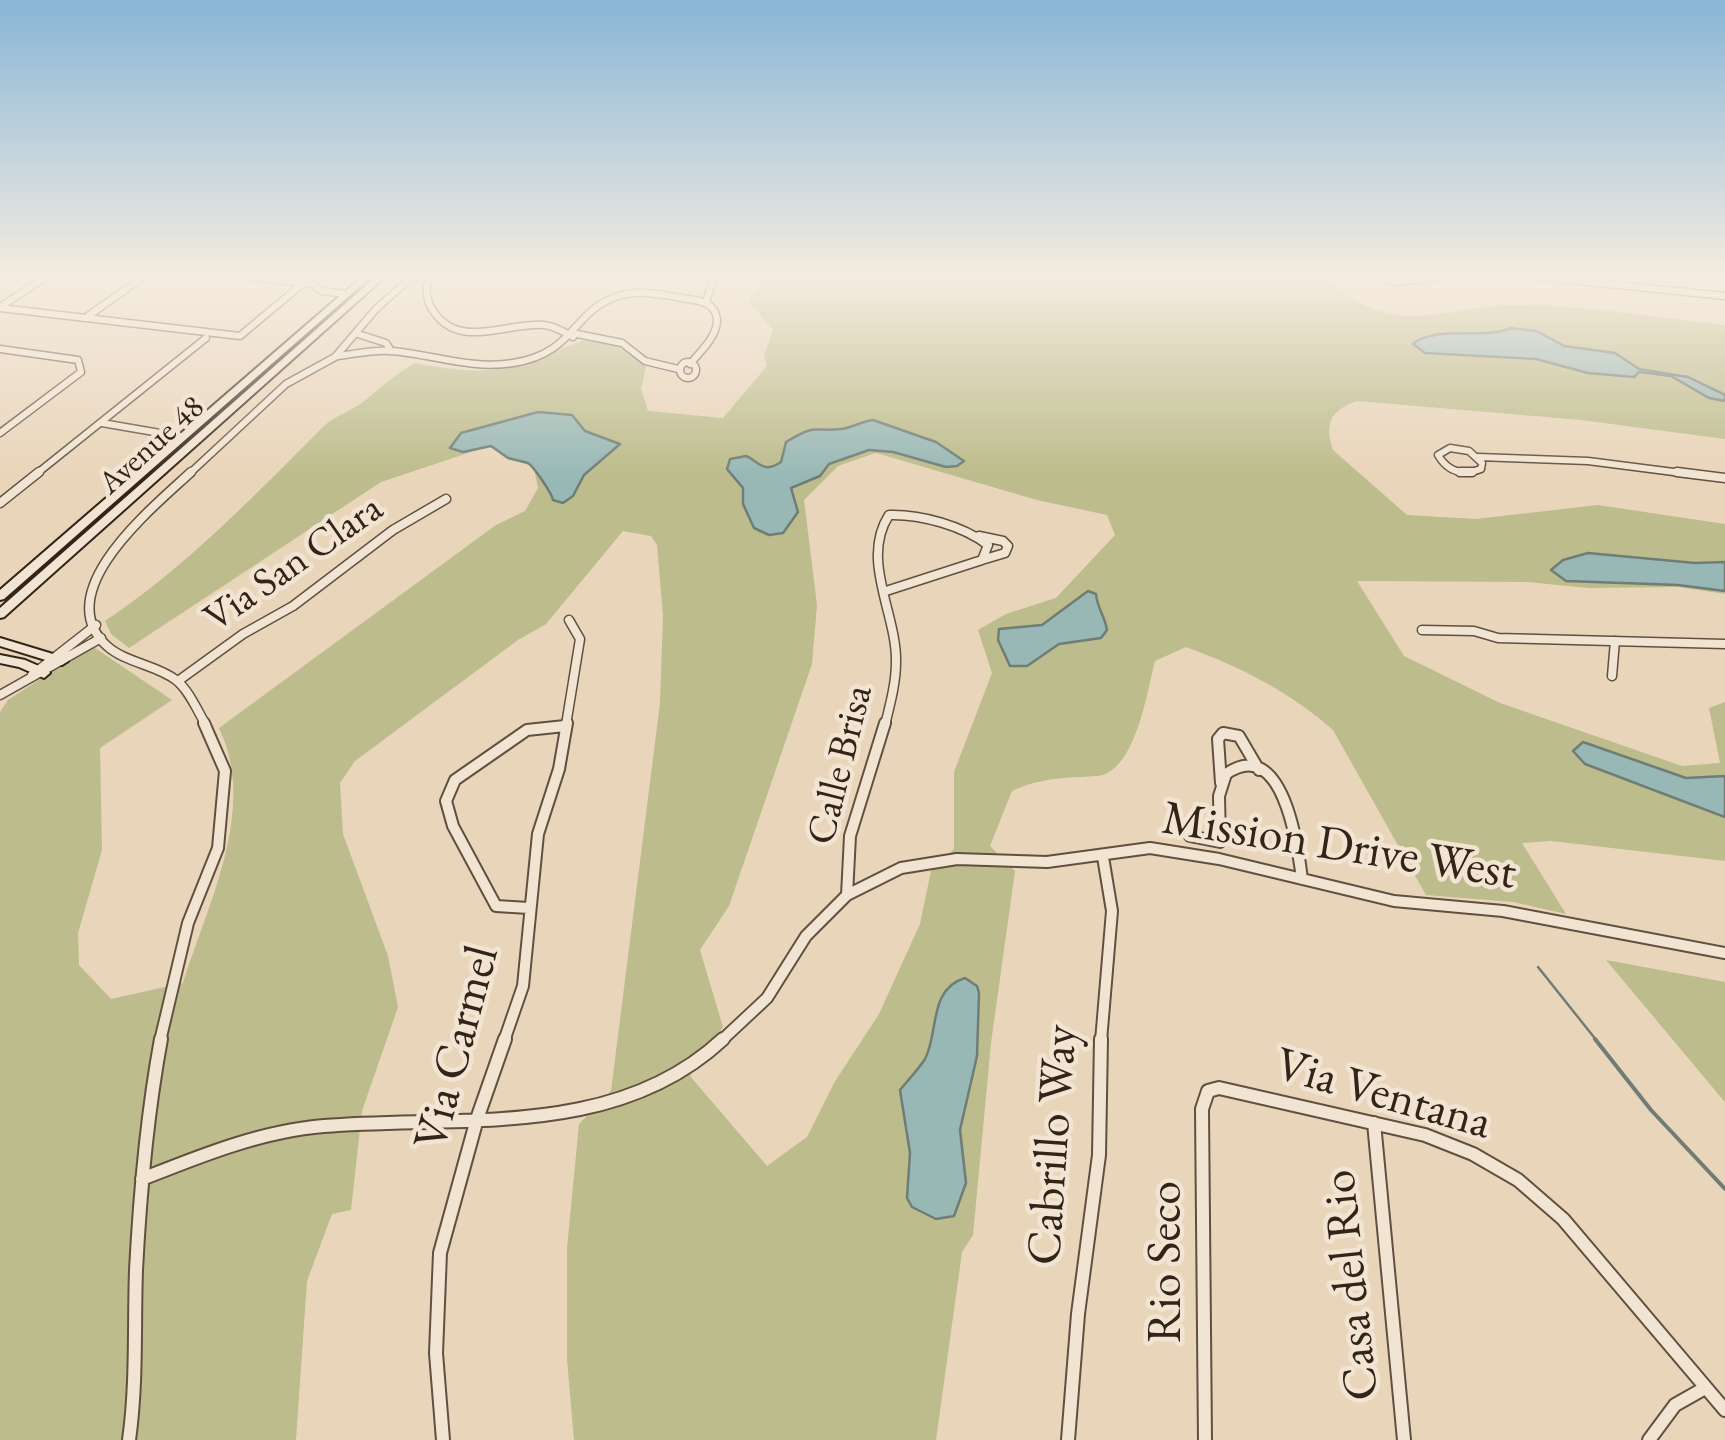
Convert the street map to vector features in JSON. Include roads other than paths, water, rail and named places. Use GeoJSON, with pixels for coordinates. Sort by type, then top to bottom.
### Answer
{"type":"FeatureCollection","features":[{"type":"Feature","properties":{"kind":"main road","name":"Avenue 48"},"geometry":{"type":"LineString","coordinates":[[0,596],[293,342]]}},
{"type":"Feature","properties":{"kind":"main road","name":"Avenue 48"},"geometry":{"type":"LineString","coordinates":[[0,614],[306,343]]}},
{"type":"Feature","properties":{"kind":"main road"},"geometry":{"type":"LineString","coordinates":[[127,501],[139,484],[182,446],[183,437]]}},
{"type":"Feature","properties":{"kind":"main road"},"geometry":{"type":"LineString","coordinates":[[0,642],[57,659]]}},
{"type":"Feature","properties":{"kind":"main road"},"geometry":{"type":"LineString","coordinates":[[0,659],[40,672]]}},
{"type":"Feature","properties":{"kind":"street"},"geometry":{"type":"LineString","coordinates":[[0,503],[201,342]]}},
{"type":"Feature","properties":{"kind":"street"},"geometry":{"type":"LineString","coordinates":[[129,1440],[136,1390],[136,1273],[142,1180],[160,1043],[188,923],[218,848],[225,771],[206,723],[178,681],[108,647],[101,638],[91,596],[98,568],[120,538],[286,384],[334,357],[349,342]]}},
{"type":"Feature","properties":{"kind":"street"},"geometry":{"type":"LineString","coordinates":[[384,342],[392,351]]}},
{"type":"Feature","properties":{"kind":"street"},"geometry":{"type":"LineString","coordinates":[[334,357],[392,351],[476,368],[529,360],[553,352],[566,342]]}},
{"type":"Feature","properties":{"kind":"street"},"geometry":{"type":"LineString","coordinates":[[622,342],[644,362],[678,369],[690,364],[704,342]]}},
{"type":"Feature","properties":{"kind":"street"},"geometry":{"type":"LineString","coordinates":[[0,348],[78,360],[81,372],[0,433]]}},
{"type":"Feature","properties":{"kind":"street"},"geometry":{"type":"LineString","coordinates":[[99,425],[183,437]]}},
{"type":"Feature","properties":{"kind":"street"},"geometry":{"type":"LineString","coordinates":[[99,425],[168,440],[170,448]]}},
{"type":"Feature","properties":{"kind":"street"},"geometry":{"type":"LineString","coordinates":[[1478,458],[1481,469],[1466,473],[1446,466],[1438,455],[1445,449],[1456,448],[1478,458],[1588,461],[1725,478]]}},
{"type":"Feature","properties":{"kind":"street","name":"Via San Clara"},"geometry":{"type":"LineString","coordinates":[[178,681],[244,634],[293,606],[393,530],[446,499]]}},
{"type":"Feature","properties":{"kind":"street","name":"Calle Brisa"},"geometry":{"type":"LineString","coordinates":[[846,895],[858,808],[892,698],[896,662],[878,536],[889,515],[905,514],[978,536]]}},
{"type":"Feature","properties":{"kind":"street"},"geometry":{"type":"LineString","coordinates":[[978,536],[989,551],[982,560]]}},
{"type":"Feature","properties":{"kind":"street"},"geometry":{"type":"LineString","coordinates":[[886,591],[1005,553],[1008,546],[998,539],[978,536]]}},
{"type":"Feature","properties":{"kind":"street","name":"Via Carmel"},"geometry":{"type":"LineString","coordinates":[[443,1440],[436,1353],[440,1253],[477,1120],[524,986],[538,834],[559,769],[580,639],[570,620]]}},
{"type":"Feature","properties":{"kind":"street"},"geometry":{"type":"LineString","coordinates":[[0,695],[40,672],[96,625]]}},
{"type":"Feature","properties":{"kind":"street"},"geometry":{"type":"LineString","coordinates":[[1422,630],[1474,632],[1498,638],[1725,644]]}},
{"type":"Feature","properties":{"kind":"street"},"geometry":{"type":"LineString","coordinates":[[57,659],[101,638]]}},
{"type":"Feature","properties":{"kind":"street"},"geometry":{"type":"LineString","coordinates":[[1612,676],[1615,641]]}},
{"type":"Feature","properties":{"kind":"street"},"geometry":{"type":"LineString","coordinates":[[529,908],[496,906],[452,826],[446,802],[455,780],[528,730],[566,726]]}},
{"type":"Feature","properties":{"kind":"street"},"geometry":{"type":"LineString","coordinates":[[1190,836],[1220,842],[1222,785],[1218,739],[1223,733],[1239,736],[1289,810],[1297,836],[1302,880]]}},
{"type":"Feature","properties":{"kind":"street"},"geometry":{"type":"LineString","coordinates":[[1222,785],[1232,769],[1259,770]]}},
{"type":"Feature","properties":{"kind":"street","name":"Mission Drive West"},"geometry":{"type":"LineString","coordinates":[[142,1180],[220,1148],[320,1126],[554,1116],[628,1097],[705,1056],[767,998],[806,936],[846,895],[901,868],[956,859],[1005,863],[1103,857],[1150,848],[1394,900],[1503,911],[1725,953]]}},
{"type":"Feature","properties":{"kind":"street","name":"Cabrillo Way"},"geometry":{"type":"LineString","coordinates":[[1068,1440],[1076,1332],[1099,1155],[1100,1044],[1112,911],[1103,857]]}},
{"type":"Feature","properties":{"kind":"street","name":"Via Ventana"},"geometry":{"type":"LineString","coordinates":[[1214,1088],[1374,1123],[1461,1148],[1491,1163],[1541,1197],[1725,1410]]}},
{"type":"Feature","properties":{"kind":"street","name":"Rio Seco"},"geometry":{"type":"LineString","coordinates":[[1204,1440],[1202,1109],[1205,1096],[1214,1088]]}},
{"type":"Feature","properties":{"kind":"street","name":"Casa del Rio"},"geometry":{"type":"LineString","coordinates":[[1374,1123],[1404,1440]]}},
{"type":"Feature","properties":{"kind":"street"},"geometry":{"type":"LineString","coordinates":[[1649,1440],[1676,1405],[1706,1388]]}},
{"type":"Feature","properties":{"kind":"water"},"geometry":{"type":"Polygon","coordinates":[[[1557,342],[1615,353],[1639,369],[1688,377],[1725,395],[1725,401],[1709,398],[1671,376],[1588,373],[1536,359],[1425,353],[1413,344],[1557,342]]]}},
{"type":"Feature","properties":{"kind":"water"},"geometry":{"type":"Polygon","coordinates":[[[538,412],[572,415],[585,431],[620,444],[584,475],[573,496],[563,503],[553,500],[528,463],[508,458],[491,446],[463,452],[450,448],[461,433],[538,412]]]}},
{"type":"Feature","properties":{"kind":"water"},"geometry":{"type":"Polygon","coordinates":[[[873,420],[936,442],[964,461],[946,467],[893,452],[869,450],[829,464],[820,476],[791,488],[798,512],[783,533],[769,535],[754,528],[743,504],[743,488],[727,469],[730,459],[746,456],[770,467],[781,462],[786,442],[804,432],[845,428],[873,420]]]}},
{"type":"Feature","properties":{"kind":"water"},"geometry":{"type":"Polygon","coordinates":[[[1588,553],[1725,562],[1725,591],[1678,585],[1566,581],[1551,570],[1563,560],[1588,553]]]}},
{"type":"Feature","properties":{"kind":"water"},"geometry":{"type":"Polygon","coordinates":[[[1088,591],[1096,594],[1106,625],[1101,638],[1059,644],[1027,666],[1010,666],[998,640],[999,629],[1042,625],[1088,591]]]}},
{"type":"Feature","properties":{"kind":"water"},"geometry":{"type":"Polygon","coordinates":[[[1583,742],[1686,778],[1725,776],[1725,817],[1585,764],[1573,751],[1583,742]]]}},
{"type":"Feature","properties":{"kind":"water"},"geometry":{"type":"Polygon","coordinates":[[[965,978],[977,986],[979,993],[977,1056],[960,1130],[966,1183],[954,1216],[936,1219],[912,1207],[907,1198],[910,1153],[900,1090],[925,1059],[945,992],[965,978]]]}},
{"type":"Feature","properties":{"kind":"waterway"},"geometry":{"type":"LineString","coordinates":[[1538,967],[1597,1041]]}},
{"type":"Feature","properties":{"kind":"waterway"},"geometry":{"type":"LineString","coordinates":[[1595,1039],[1651,1110],[1725,1189]]}}]}
